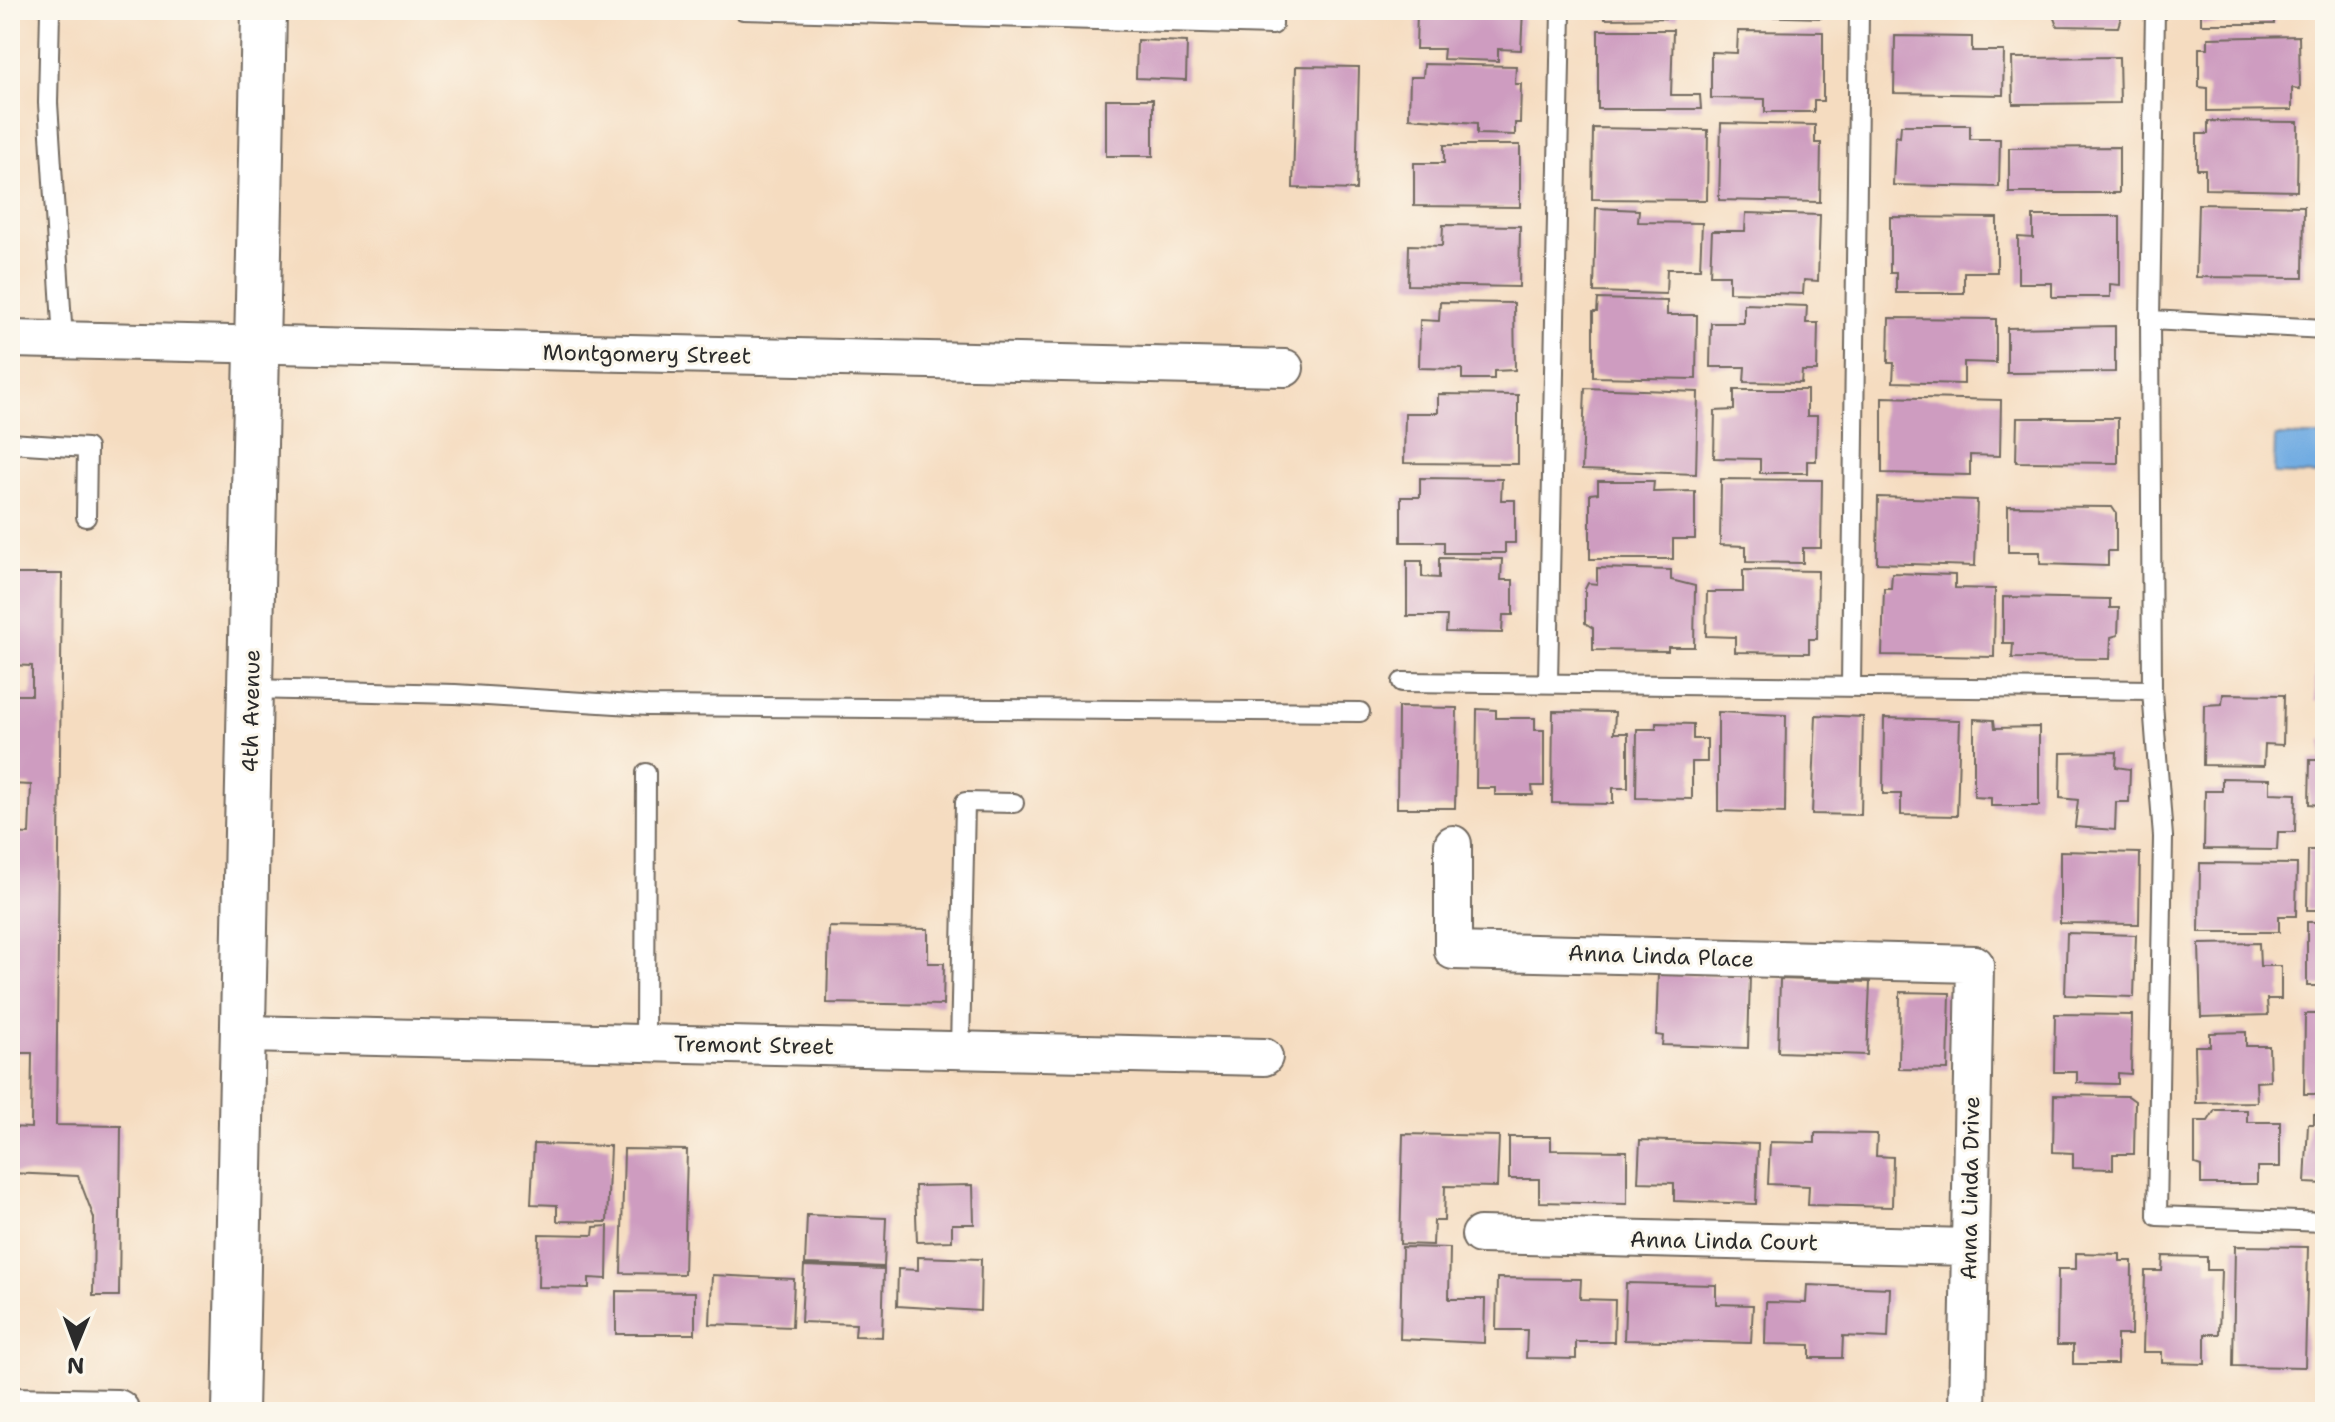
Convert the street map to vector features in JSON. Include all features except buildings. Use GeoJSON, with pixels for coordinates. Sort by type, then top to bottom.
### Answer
{"type":"FeatureCollection","features":[{"type":"Feature","properties":{"kind":"main road","name":"4th Avenue"},"geometry":{"type":"LineString","coordinates":[[235,1412],[264,10]]}},
{"type":"Feature","properties":{"kind":"main road"},"geometry":{"type":"LineString","coordinates":[[10,1410],[117,1412]]}},
{"type":"Feature","properties":{"kind":"street","name":"Montgomery Street"},"geometry":{"type":"LineString","coordinates":[[10,339],[1285,368]]}},
{"type":"Feature","properties":{"kind":"street","name":"Anna Linda Place"},"geometry":{"type":"LineString","coordinates":[[1453,844],[1453,951],[1975,964]]}},
{"type":"Feature","properties":{"kind":"street","name":"Anna Linda Drive"},"geometry":{"type":"LineString","coordinates":[[1967,1412],[1975,964]]}},
{"type":"Feature","properties":{"kind":"street","name":"Tremont Street"},"geometry":{"type":"LineString","coordinates":[[245,1034],[1264,1057]]}},
{"type":"Feature","properties":{"kind":"street","name":"Anna Linda Court"},"geometry":{"type":"LineString","coordinates":[[1480,1235],[1968,1247]]}},
{"type":"Feature","properties":{"kind":"lane"},"geometry":{"type":"LineString","coordinates":[[50,10],[48,103],[63,340]]}},
{"type":"Feature","properties":{"kind":"lane"},"geometry":{"type":"LineString","coordinates":[[743,10],[1273,25],[1273,10]]}},
{"type":"Feature","properties":{"kind":"lane"},"geometry":{"type":"LineString","coordinates":[[1548,682],[1561,10]]}},
{"type":"Feature","properties":{"kind":"lane"},"geometry":{"type":"LineString","coordinates":[[1851,686],[1859,10]]}},
{"type":"Feature","properties":{"kind":"lane"},"geometry":{"type":"LineString","coordinates":[[2155,10],[2150,320],[2152,690],[2163,837],[2157,1216],[2325,1222]]}},
{"type":"Feature","properties":{"kind":"lane"},"geometry":{"type":"LineString","coordinates":[[2150,320],[2325,329]]}},
{"type":"Feature","properties":{"kind":"lane"},"geometry":{"type":"LineString","coordinates":[[10,443],[87,448],[86,517]]}},
{"type":"Feature","properties":{"kind":"lane"},"geometry":{"type":"LineString","coordinates":[[1402,682],[2152,690]]}},
{"type":"Feature","properties":{"kind":"lane"},"geometry":{"type":"LineString","coordinates":[[251,689],[455,694],[648,706],[1360,712]]}},
{"type":"Feature","properties":{"kind":"lane"},"geometry":{"type":"LineString","coordinates":[[645,1043],[646,773]]}},
{"type":"Feature","properties":{"kind":"lane"},"geometry":{"type":"LineString","coordinates":[[960,1050],[965,802],[1014,803]]}},
{"type":"Feature","properties":{"kind":"water"},"geometry":{"type":"Polygon","coordinates":[[[2275,436],[2325,436],[2325,475],[2274,474],[2275,436]]]}}]}
